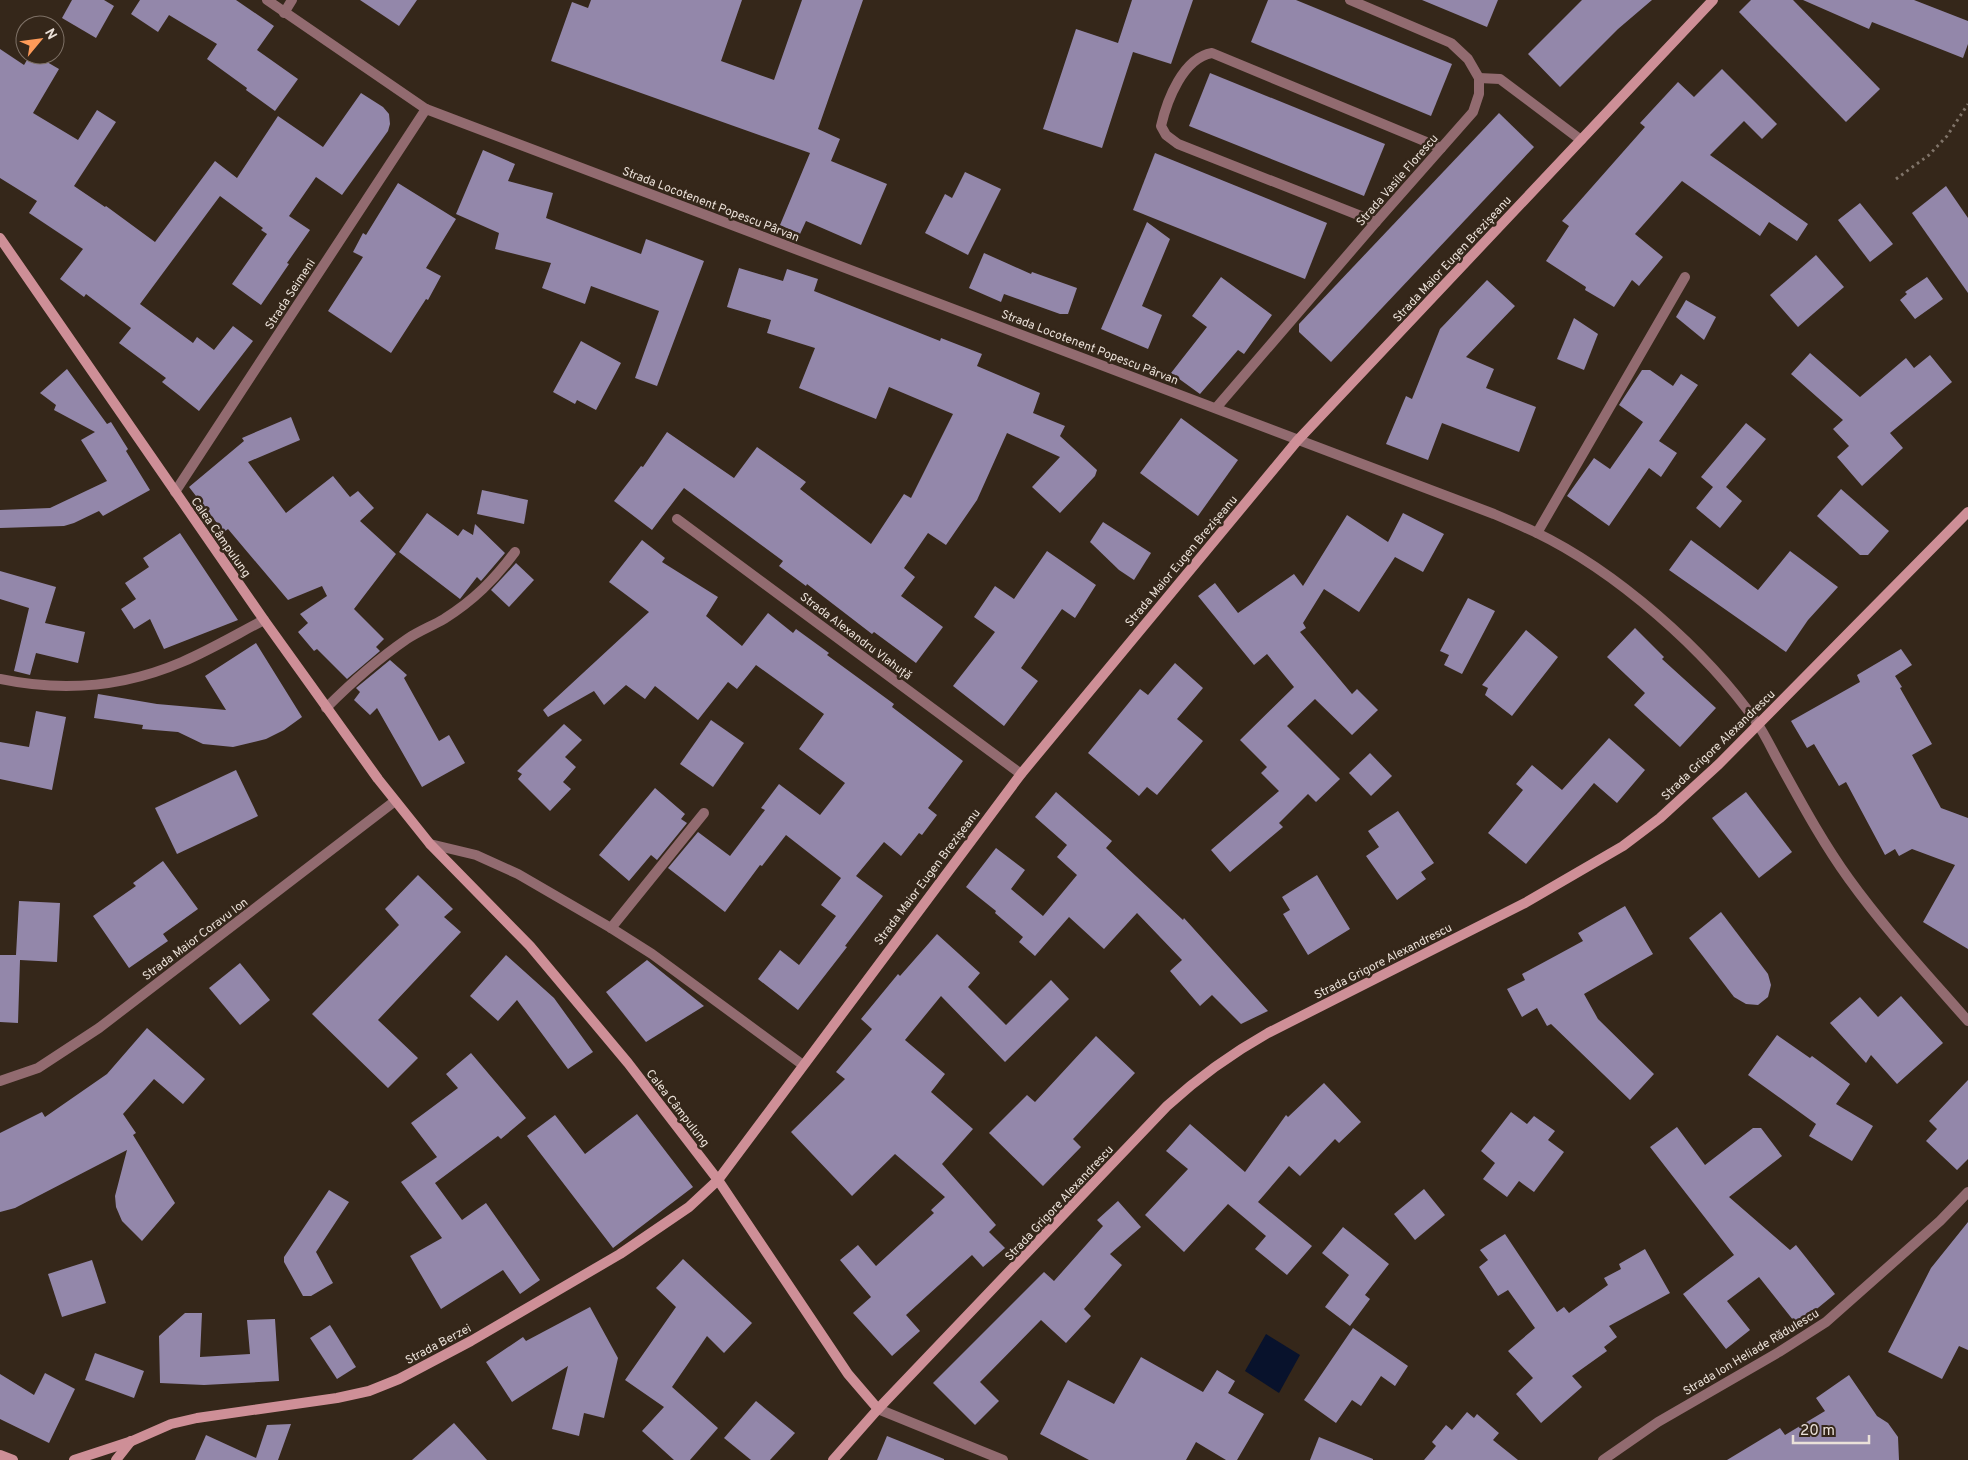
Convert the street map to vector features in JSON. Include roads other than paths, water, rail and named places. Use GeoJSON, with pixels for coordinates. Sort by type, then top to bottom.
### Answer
{"type":"FeatureCollection","features":[{"type":"Feature","properties":{"kind":"street","name":"Strada Locotenent Popescu Pârvan"},"geometry":{"type":"LineString","coordinates":[[266,0],[426,109],[1216,408],[1297,441],[1494,514],[1537,533],[1580,558],[1611,579],[1656,615],[1703,659],[1742,704],[1758,725],[1848,878],[1877,917],[1968,1021]]}},
{"type":"Feature","properties":{"kind":"street"},"geometry":{"type":"LineString","coordinates":[[284,13],[292,0]]}},
{"type":"Feature","properties":{"kind":"street"},"geometry":{"type":"LineString","coordinates":[[1350,0],[1451,43],[1468,58],[1479,78],[1500,79],[1581,140]]}},
{"type":"Feature","properties":{"kind":"street","name":"Strada Maior Eugen Brezișeanu"},"geometry":{"type":"LineString","coordinates":[[718,1180],[1021,774],[1297,441],[1713,0]]}},
{"type":"Feature","properties":{"kind":"street"},"geometry":{"type":"LineString","coordinates":[[1376,222],[1172,140],[1166,135],[1161,126],[1184,70],[1195,59],[1212,53],[1442,148]]}},
{"type":"Feature","properties":{"kind":"street","name":"Strada Vasile Florescu"},"geometry":{"type":"LineString","coordinates":[[1216,408],[1473,112],[1479,94],[1479,78]]}},
{"type":"Feature","properties":{"kind":"street","name":"Strada Seimeni"},"geometry":{"type":"LineString","coordinates":[[175,492],[426,109]]}},
{"type":"Feature","properties":{"kind":"street","name":"Calea Câmpulung"},"geometry":{"type":"LineString","coordinates":[[0,238],[264,620],[395,801],[430,844],[496,910],[550,968],[628,1063],[718,1180],[848,1374],[878,1409]]}},
{"type":"Feature","properties":{"kind":"street"},"geometry":{"type":"LineString","coordinates":[[1537,533],[1686,276]]}},
{"type":"Feature","properties":{"kind":"street","name":"Strada Grigore Alexandrescu"},"geometry":{"type":"LineString","coordinates":[[833,1460],[878,1409],[1167,1106],[1202,1075],[1234,1052],[1268,1033],[1525,903],[1624,846],[1682,799],[1758,725],[1968,512]]}},
{"type":"Feature","properties":{"kind":"street","name":"Strada Alexandru Vlahuță"},"geometry":{"type":"LineString","coordinates":[[677,519],[1021,774]]}},
{"type":"Feature","properties":{"kind":"street"},"geometry":{"type":"LineString","coordinates":[[326,708],[389,652],[474,598],[496,577],[516,552]]}},
{"type":"Feature","properties":{"kind":"street"},"geometry":{"type":"LineString","coordinates":[[0,679],[61,687],[115,682],[164,669],[181,662],[264,620]]}},
{"type":"Feature","properties":{"kind":"street","name":"Strada Maior Coravu Ion"},"geometry":{"type":"LineString","coordinates":[[0,1082],[38,1068],[99,1028],[395,801]]}},
{"type":"Feature","properties":{"kind":"street"},"geometry":{"type":"LineString","coordinates":[[611,928],[704,813]]}},
{"type":"Feature","properties":{"kind":"street"},"geometry":{"type":"LineString","coordinates":[[430,844],[476,856],[518,874],[611,928],[659,959],[803,1065]]}},
{"type":"Feature","properties":{"kind":"street","name":"Strada Berzei"},"geometry":{"type":"LineString","coordinates":[[74,1460],[172,1424],[197,1418],[337,1398],[369,1391],[399,1379],[471,1340],[620,1254],[689,1207],[718,1180]]}},
{"type":"Feature","properties":{"kind":"street","name":"Strada Ion Heliade Rădulescu"},"geometry":{"type":"LineString","coordinates":[[1603,1460],[1658,1422],[1779,1352],[1826,1322],[1933,1227],[1968,1192]]}},
{"type":"Feature","properties":{"kind":"street"},"geometry":{"type":"LineString","coordinates":[[878,1409],[1003,1460]]}},
{"type":"Feature","properties":{"kind":"street","name":"Strada Berzei"},"geometry":{"type":"LineString","coordinates":[[116,1460],[132,1440]]}},
{"type":"Feature","properties":{"kind":"street"},"geometry":{"type":"LineString","coordinates":[[0,1455],[13,1460]]}},
{"type":"Feature","properties":{"kind":"water"},"geometry":{"type":"Polygon","coordinates":[[[1266,1334],[1300,1355],[1279,1393],[1245,1371],[1266,1334]]]}}]}
